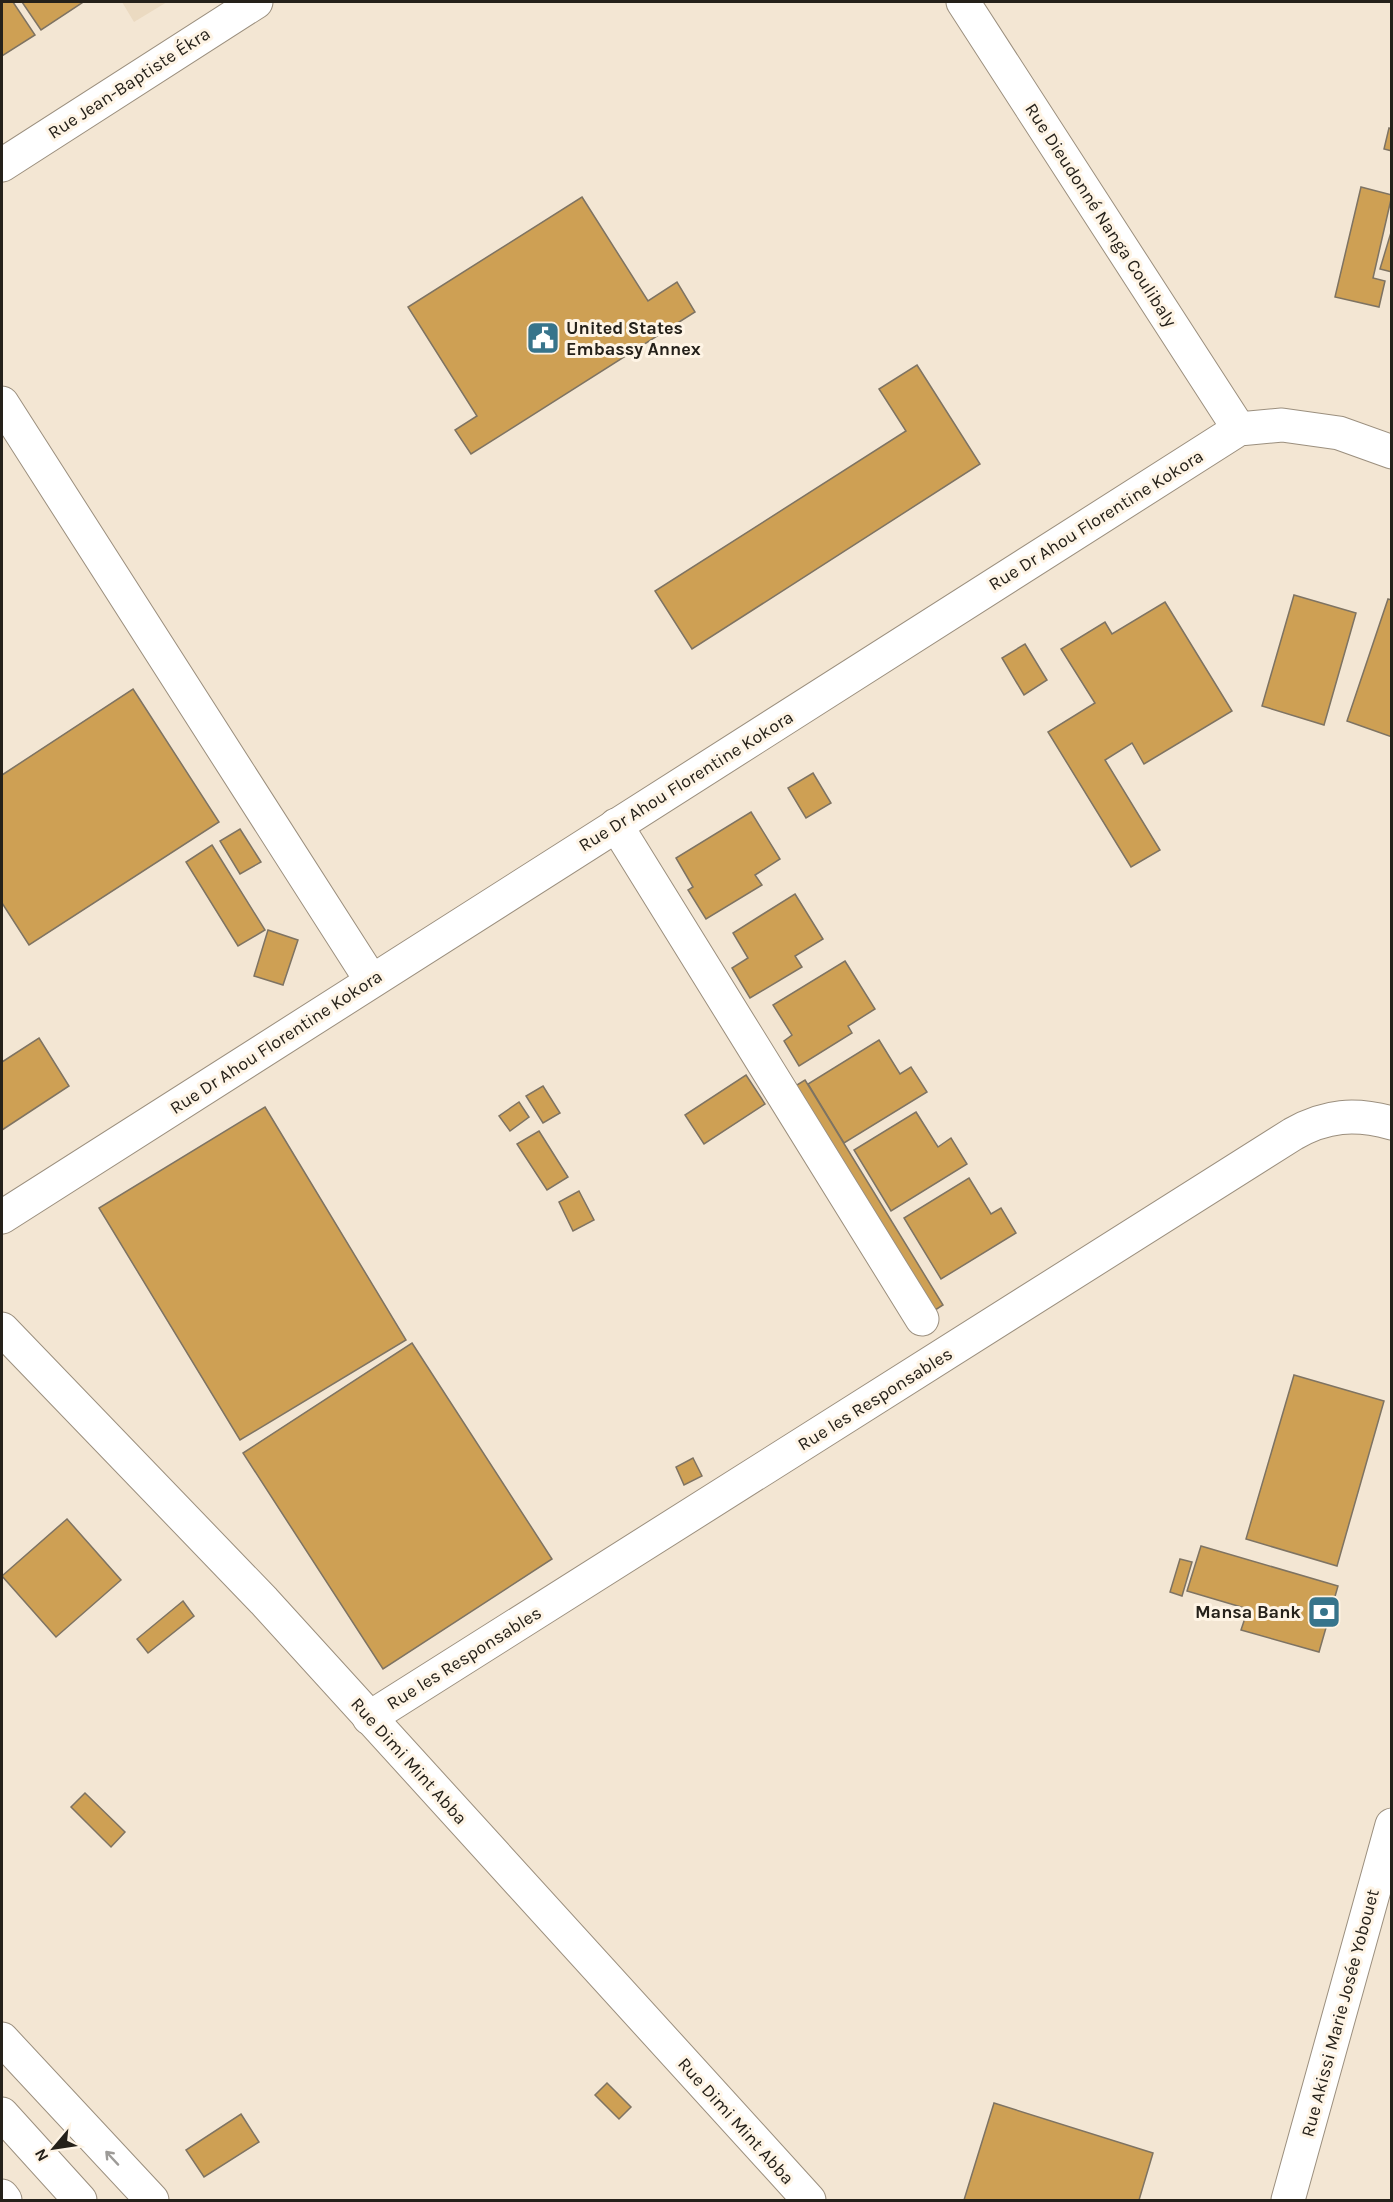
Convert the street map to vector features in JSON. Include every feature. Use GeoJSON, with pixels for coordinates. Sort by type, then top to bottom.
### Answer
{"type":"FeatureCollection","features":[{"type":"Feature","properties":{"kind":"street","name":"Rue Jean-Baptiste Ékra"},"geometry":{"type":"LineString","coordinates":[[2,165],[256,2]]}},
{"type":"Feature","properties":{"kind":"street","name":"Rue Dieudonné Nanga Coulibaly"},"geometry":{"type":"LineString","coordinates":[[963,2],[1239,429]]}},
{"type":"Feature","properties":{"kind":"street"},"geometry":{"type":"LineString","coordinates":[[2,403],[371,980]]}},
{"type":"Feature","properties":{"kind":"street","name":"Rue Dr Ahou Florentine Kokora"},"geometry":{"type":"LineString","coordinates":[[2,1217],[1239,429],[1282,425],[1339,433],[1392,452]]}},
{"type":"Feature","properties":{"kind":"street"},"geometry":{"type":"LineString","coordinates":[[615,825],[922,1319]]}},
{"type":"Feature","properties":{"kind":"street","name":"Rue les Responsables"},"geometry":{"type":"LineString","coordinates":[[369,1718],[1293,1134],[1313,1123],[1337,1117],[1376,1119],[1392,1123]]}},
{"type":"Feature","properties":{"kind":"street","name":"Rue Dimi Mint Abba"},"geometry":{"type":"LineString","coordinates":[[2,1329],[264,1601],[809,2200]]}},
{"type":"Feature","properties":{"kind":"street","name":"Rue Akissi Marie Josée Yobouet"},"geometry":{"type":"LineString","coordinates":[[1288,2200],[1392,1825]]}},
{"type":"Feature","properties":{"kind":"street"},"geometry":{"type":"LineString","coordinates":[[2,2039],[152,2200]]}},
{"type":"Feature","properties":{"kind":"street"},"geometry":{"type":"LineString","coordinates":[[2,2114],[80,2200]]}},
{"type":"Feature","properties":{"kind":"street"},"geometry":{"type":"LineString","coordinates":[[2,2196],[6,2200]]}},
{"type":"Feature","properties":{"kind":"shaded area"},"geometry":{"type":"Polygon","coordinates":[[[122,2],[167,2],[134,22],[122,2]]]}},
{"type":"Feature","properties":{"kind":"building"},"geometry":{"type":"Polygon","coordinates":[[[2,2],[13,2],[35,35],[2,56],[2,2]]]}},
{"type":"Feature","properties":{"kind":"building"},"geometry":{"type":"Polygon","coordinates":[[[22,2],[81,2],[82,3],[41,30],[22,2]]]}},
{"type":"Feature","properties":{"kind":"building"},"geometry":{"type":"Polygon","coordinates":[[[1389,128],[1392,129],[1392,151],[1384,149],[1389,128]]]}},
{"type":"Feature","properties":{"kind":"building"},"geometry":{"type":"Polygon","coordinates":[[[1361,187],[1392,195],[1373,278],[1385,281],[1379,307],[1335,297],[1361,187]]]}},
{"type":"Feature","properties":{"kind":"building"},"geometry":{"type":"Polygon","coordinates":[[[582,197],[648,301],[677,282],[695,312],[471,454],[455,430],[477,416],[408,307],[582,197]]]}},
{"type":"Feature","properties":{"kind":"building"},"geometry":{"type":"Polygon","coordinates":[[[1392,229],[1392,272],[1380,269],[1392,229]]]}},
{"type":"Feature","properties":{"kind":"building"},"geometry":{"type":"Polygon","coordinates":[[[917,365],[980,464],[692,649],[655,591],[906,431],[879,389],[917,365]]]}},
{"type":"Feature","properties":{"kind":"building"},"geometry":{"type":"Polygon","coordinates":[[[1294,595],[1356,613],[1324,725],[1262,706],[1294,595]]]}},
{"type":"Feature","properties":{"kind":"building"},"geometry":{"type":"Polygon","coordinates":[[[1388,599],[1392,600],[1392,737],[1347,721],[1388,599]]]}},
{"type":"Feature","properties":{"kind":"building"},"geometry":{"type":"Polygon","coordinates":[[[1165,602],[1232,711],[1144,764],[1132,743],[1105,760],[1160,850],[1131,867],[1048,732],[1095,703],[1061,649],[1105,622],[1112,634],[1165,602]]]}},
{"type":"Feature","properties":{"kind":"building"},"geometry":{"type":"Polygon","coordinates":[[[1025,644],[1047,680],[1024,695],[1002,658],[1025,644]]]}},
{"type":"Feature","properties":{"kind":"building"},"geometry":{"type":"Polygon","coordinates":[[[133,689],[219,822],[29,945],[2,903],[2,775],[133,689]]]}},
{"type":"Feature","properties":{"kind":"building"},"geometry":{"type":"Polygon","coordinates":[[[813,773],[831,803],[806,818],[788,788],[813,773]]]}},
{"type":"Feature","properties":{"kind":"building"},"geometry":{"type":"Polygon","coordinates":[[[751,812],[780,859],[755,875],[762,885],[706,919],[688,890],[693,887],[676,858],[751,812]]]}},
{"type":"Feature","properties":{"kind":"building"},"geometry":{"type":"Polygon","coordinates":[[[240,829],[261,862],[240,874],[220,841],[240,829]]]}},
{"type":"Feature","properties":{"kind":"building"},"geometry":{"type":"Polygon","coordinates":[[[212,845],[265,930],[238,946],[186,862],[212,845]]]}},
{"type":"Feature","properties":{"kind":"building"},"geometry":{"type":"Polygon","coordinates":[[[795,894],[823,939],[795,956],[802,967],[750,998],[732,968],[748,958],[733,933],[795,894]]]}},
{"type":"Feature","properties":{"kind":"building"},"geometry":{"type":"Polygon","coordinates":[[[268,930],[298,940],[283,985],[254,976],[268,930]]]}},
{"type":"Feature","properties":{"kind":"building"},"geometry":{"type":"Polygon","coordinates":[[[845,961],[875,1009],[848,1026],[852,1033],[799,1066],[784,1041],[792,1035],[773,1005],[845,961]]]}},
{"type":"Feature","properties":{"kind":"building"},"geometry":{"type":"Polygon","coordinates":[[[39,1038],[69,1086],[2,1130],[2,1062],[39,1038]]]}},
{"type":"Feature","properties":{"kind":"building"},"geometry":{"type":"Polygon","coordinates":[[[879,1040],[900,1074],[911,1067],[927,1092],[844,1143],[808,1084],[879,1040]]]}},
{"type":"Feature","properties":{"kind":"building"},"geometry":{"type":"Polygon","coordinates":[[[746,1075],[765,1104],[704,1144],[685,1115],[746,1075]]]}},
{"type":"Feature","properties":{"kind":"building"},"geometry":{"type":"Polygon","coordinates":[[[805,1080],[943,1305],[929,1314],[792,1088],[805,1080]]]}},
{"type":"Feature","properties":{"kind":"building"},"geometry":{"type":"Polygon","coordinates":[[[543,1086],[560,1113],[543,1123],[526,1096],[543,1086]]]}},
{"type":"Feature","properties":{"kind":"building"},"geometry":{"type":"Polygon","coordinates":[[[519,1102],[529,1117],[510,1131],[499,1116],[519,1102]]]}},
{"type":"Feature","properties":{"kind":"building"},"geometry":{"type":"Polygon","coordinates":[[[265,1107],[406,1340],[240,1440],[99,1208],[265,1107]]]}},
{"type":"Feature","properties":{"kind":"building"},"geometry":{"type":"Polygon","coordinates":[[[916,1112],[938,1147],[951,1138],[967,1164],[891,1211],[854,1150],[916,1112]]]}},
{"type":"Feature","properties":{"kind":"building"},"geometry":{"type":"Polygon","coordinates":[[[539,1131],[568,1177],[547,1190],[517,1144],[539,1131]]]}},
{"type":"Feature","properties":{"kind":"building"},"geometry":{"type":"Polygon","coordinates":[[[969,1178],[991,1214],[1001,1208],[1016,1233],[941,1279],[904,1218],[969,1178]]]}},
{"type":"Feature","properties":{"kind":"building"},"geometry":{"type":"Polygon","coordinates":[[[579,1191],[594,1220],[573,1231],[559,1202],[579,1191]]]}},
{"type":"Feature","properties":{"kind":"building"},"geometry":{"type":"Polygon","coordinates":[[[412,1343],[552,1559],[383,1669],[243,1453],[412,1343]]]}},
{"type":"Feature","properties":{"kind":"building"},"geometry":{"type":"Polygon","coordinates":[[[1294,1375],[1384,1401],[1337,1566],[1246,1539],[1294,1375]]]}},
{"type":"Feature","properties":{"kind":"building"},"geometry":{"type":"Polygon","coordinates":[[[693,1458],[702,1476],[684,1485],[676,1467],[693,1458]]]}},
{"type":"Feature","properties":{"kind":"building"},"geometry":{"type":"Polygon","coordinates":[[[67,1519],[121,1580],[56,1637],[2,1576],[67,1519]]]}},
{"type":"Feature","properties":{"kind":"building"},"geometry":{"type":"Polygon","coordinates":[[[1201,1546],[1338,1586],[1319,1652],[1241,1630],[1248,1609],[1187,1591],[1201,1546]]]}},
{"type":"Feature","properties":{"kind":"building"},"geometry":{"type":"Polygon","coordinates":[[[1180,1559],[1192,1562],[1182,1596],[1170,1592],[1180,1559]]]}},
{"type":"Feature","properties":{"kind":"building"},"geometry":{"type":"Polygon","coordinates":[[[183,1601],[194,1616],[148,1653],[137,1639],[183,1601]]]}},
{"type":"Feature","properties":{"kind":"building"},"geometry":{"type":"Polygon","coordinates":[[[85,1793],[125,1832],[111,1847],[71,1807],[85,1793]]]}},
{"type":"Feature","properties":{"kind":"building"},"geometry":{"type":"Polygon","coordinates":[[[607,2083],[631,2107],[619,2119],[595,2095],[607,2083]]]}},
{"type":"Feature","properties":{"kind":"building"},"geometry":{"type":"Polygon","coordinates":[[[994,2103],[1153,2153],[1139,2200],[964,2200],[994,2103]]]}},
{"type":"Feature","properties":{"kind":"building"},"geometry":{"type":"Polygon","coordinates":[[[241,2114],[259,2142],[204,2177],[186,2150],[241,2114]]]}},
{"type":"Feature","properties":{"kind":"place","name":"United States Embassy Annex"},"geometry":{"type":"Point","coordinates":[543,338]}},
{"type":"Feature","properties":{"kind":"place","name":"Mansa Bank"},"geometry":{"type":"Point","coordinates":[1324,1612]}}]}
